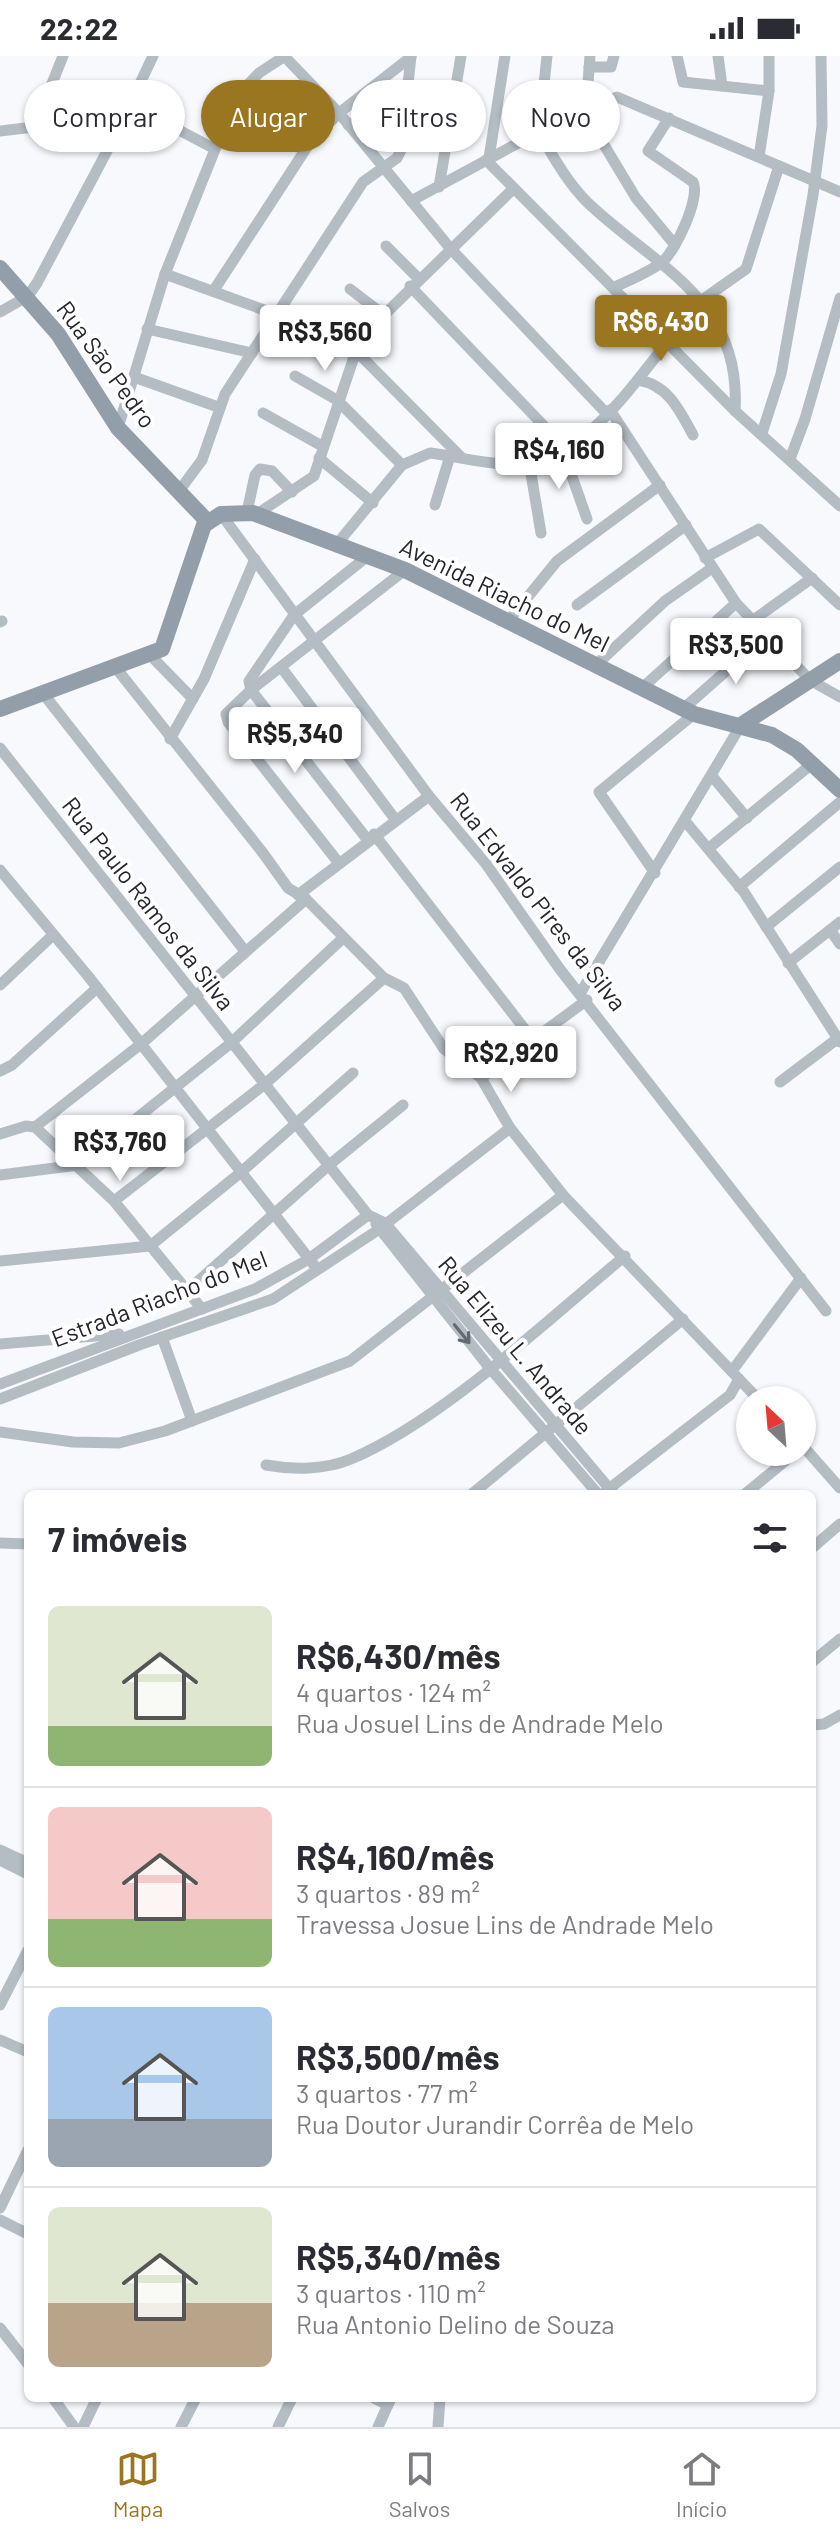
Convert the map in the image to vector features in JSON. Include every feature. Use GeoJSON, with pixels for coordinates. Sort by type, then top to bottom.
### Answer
{"type":"FeatureCollection","features":[{"type":"Feature","properties":{"kind":"street"},"geometry":{"type":"LineString","coordinates":[[53,80],[63,56]]}},
{"type":"Feature","properties":{"kind":"street"},"geometry":{"type":"LineString","coordinates":[[142,80],[153,56]]}},
{"type":"Feature","properties":{"kind":"street"},"geometry":{"type":"LineString","coordinates":[[254,80],[284,56],[339,113],[450,248],[608,412],[660,485],[736,603],[810,680],[840,697]]}},
{"type":"Feature","properties":{"kind":"street"},"geometry":{"type":"LineString","coordinates":[[409,80],[411,56]]}},
{"type":"Feature","properties":{"kind":"street"},"geometry":{"type":"LineString","coordinates":[[214,290],[311,141],[339,113],[411,56]]}},
{"type":"Feature","properties":{"kind":"street"},"geometry":{"type":"LineString","coordinates":[[458,80],[461,56]]}},
{"type":"Feature","properties":{"kind":"street"},"geometry":{"type":"LineString","coordinates":[[505,56],[487,159],[512,190],[615,287],[666,344],[840,506]]}},
{"type":"Feature","properties":{"kind":"street"},"geometry":{"type":"LineString","coordinates":[[544,80],[547,56]]}},
{"type":"Feature","properties":{"kind":"street"},"geometry":{"type":"LineString","coordinates":[[590,61],[611,67],[614,56]]}},
{"type":"Feature","properties":{"kind":"street"},"geometry":{"type":"LineString","coordinates":[[677,56],[683,82],[769,91]]}},
{"type":"Feature","properties":{"kind":"street"},"geometry":{"type":"LineString","coordinates":[[718,56],[722,86]]}},
{"type":"Feature","properties":{"kind":"street"},"geometry":{"type":"LineString","coordinates":[[759,157],[769,91],[769,56]]}},
{"type":"Feature","properties":{"kind":"street"},"geometry":{"type":"LineString","coordinates":[[762,433],[777,392],[815,180],[822,126],[821,56]]}},
{"type":"Feature","properties":{"kind":"street"},"geometry":{"type":"LineString","coordinates":[[620,99],[840,192]]}},
{"type":"Feature","properties":{"kind":"street"},"geometry":{"type":"LineString","coordinates":[[615,287],[663,262],[675,245],[696,187],[651,155],[647,147],[669,118]]}},
{"type":"Feature","properties":{"kind":"street"},"geometry":{"type":"LineString","coordinates":[[0,131],[24,128]]}},
{"type":"Feature","properties":{"kind":"street"},"geometry":{"type":"LineString","coordinates":[[411,201],[502,151]]}},
{"type":"Feature","properties":{"kind":"street"},"geometry":{"type":"LineString","coordinates":[[0,312],[28,296],[106,152]]}},
{"type":"Feature","properties":{"kind":"street"},"geometry":{"type":"LineString","coordinates":[[118,428],[165,274],[214,152]]}},
{"type":"Feature","properties":{"kind":"street"},"geometry":{"type":"LineString","coordinates":[[179,491],[202,460],[218,407],[363,182],[397,158],[400,152]]}},
{"type":"Feature","properties":{"kind":"street"},"geometry":{"type":"LineString","coordinates":[[439,187],[446,152]]}},
{"type":"Feature","properties":{"kind":"street"},"geometry":{"type":"LineString","coordinates":[[553,152],[579,193],[663,262],[702,300],[731,360],[735,411]]}},
{"type":"Feature","properties":{"kind":"street"},"geometry":{"type":"LineString","coordinates":[[609,152],[636,198],[675,245]]}},
{"type":"Feature","properties":{"kind":"street"},"geometry":{"type":"LineString","coordinates":[[702,300],[746,269],[779,166]]}},
{"type":"Feature","properties":{"kind":"street"},"geometry":{"type":"LineString","coordinates":[[252,513],[310,481],[356,351],[414,282],[512,190]]}},
{"type":"Feature","properties":{"kind":"street"},"geometry":{"type":"LineString","coordinates":[[386,246],[414,282],[565,450],[587,519]]}},
{"type":"Feature","properties":{"kind":"street","name":"Rua São Pedro"},"geometry":{"type":"LineString","coordinates":[[0,268],[28,296],[58,334],[118,428],[179,491],[214,518]]}},
{"type":"Feature","properties":{"kind":"street"},"geometry":{"type":"LineString","coordinates":[[165,274],[278,315]]}},
{"type":"Feature","properties":{"kind":"street"},"geometry":{"type":"LineString","coordinates":[[350,289],[384,315]]}},
{"type":"Feature","properties":{"kind":"street"},"geometry":{"type":"LineString","coordinates":[[790,459],[805,419],[840,298]]}},
{"type":"Feature","properties":{"kind":"street"},"geometry":{"type":"LineString","coordinates":[[147,329],[252,353]]}},
{"type":"Feature","properties":{"kind":"street"},"geometry":{"type":"LineString","coordinates":[[323,329],[356,351],[462,458]]}},
{"type":"Feature","properties":{"kind":"street"},"geometry":{"type":"LineString","coordinates":[[337,544],[402,465],[423,454],[529,462],[565,450],[608,412],[666,344]]}},
{"type":"Feature","properties":{"kind":"street"},"geometry":{"type":"LineString","coordinates":[[295,376],[337,400],[402,465]]}},
{"type":"Feature","properties":{"kind":"street"},"geometry":{"type":"LineString","coordinates":[[134,377],[218,407]]}},
{"type":"Feature","properties":{"kind":"street"},"geometry":{"type":"LineString","coordinates":[[638,380],[657,385],[668,394],[693,435]]}},
{"type":"Feature","properties":{"kind":"street"},"geometry":{"type":"LineString","coordinates":[[263,413],[321,452],[373,503]]}},
{"type":"Feature","properties":{"kind":"street"},"geometry":{"type":"LineString","coordinates":[[435,505],[450,456]]}},
{"type":"Feature","properties":{"kind":"street"},"geometry":{"type":"LineString","coordinates":[[529,462],[541,533]]}},
{"type":"Feature","properties":{"kind":"street"},"geometry":{"type":"LineString","coordinates":[[252,513],[257,472],[263,468],[272,471],[292,492]]}},
{"type":"Feature","properties":{"kind":"street"},"geometry":{"type":"LineString","coordinates":[[509,620],[557,561],[660,485]]}},
{"type":"Feature","properties":{"kind":"street","name":"Avenida Riacho do Mel"},"geometry":{"type":"LineString","coordinates":[[214,518],[252,513],[405,570],[688,711],[772,735],[813,763],[840,790]]}},
{"type":"Feature","properties":{"kind":"street"},"geometry":{"type":"LineString","coordinates":[[0,709],[162,649],[197,540],[214,518]]}},
{"type":"Feature","properties":{"kind":"street","name":"Rua Edvaldo Pires da Silva"},"geometry":{"type":"LineString","coordinates":[[214,518],[255,559],[312,641],[429,796],[486,864],[537,938],[826,1311]]}},
{"type":"Feature","properties":{"kind":"street"},"geometry":{"type":"LineString","coordinates":[[577,605],[686,525]]}},
{"type":"Feature","properties":{"kind":"street"},"geometry":{"type":"LineString","coordinates":[[597,664],[709,563],[757,529],[840,605]]}},
{"type":"Feature","properties":{"kind":"street"},"geometry":{"type":"LineString","coordinates":[[369,555],[294,615],[249,679],[251,690],[533,1040]]}},
{"type":"Feature","properties":{"kind":"street"},"geometry":{"type":"LineString","coordinates":[[170,739],[193,699],[255,559]]}},
{"type":"Feature","properties":{"kind":"street"},"geometry":{"type":"LineString","coordinates":[[338,862],[228,722],[227,711],[405,570]]}},
{"type":"Feature","properties":{"kind":"street"},"geometry":{"type":"LineString","coordinates":[[752,621],[812,578]]}},
{"type":"Feature","properties":{"kind":"street"},"geometry":{"type":"LineString","coordinates":[[642,688],[736,603]]}},
{"type":"Feature","properties":{"kind":"street"},"geometry":{"type":"LineString","coordinates":[[655,873],[599,792],[766,636]]}},
{"type":"Feature","properties":{"kind":"street"},"geometry":{"type":"LineString","coordinates":[[150,655],[193,699]]}},
{"type":"Feature","properties":{"kind":"street"},"geometry":{"type":"LineString","coordinates":[[481,1078],[533,1040],[584,996],[741,725],[840,661]]}},
{"type":"Feature","properties":{"kind":"street"},"geometry":{"type":"LineString","coordinates":[[281,667],[395,819]]}},
{"type":"Feature","properties":{"kind":"street"},"geometry":{"type":"LineString","coordinates":[[116,668],[263,853],[279,878],[384,978],[404,988],[444,1049],[481,1078],[510,1128],[563,1195],[625,1256],[746,1386]]}},
{"type":"Feature","properties":{"kind":"street"},"geometry":{"type":"LineString","coordinates":[[42,692],[245,951]]}},
{"type":"Feature","properties":{"kind":"street","name":"Rua Paulo Ramos da Silva"},"geometry":{"type":"LineString","coordinates":[[0,748],[295,1125],[377,1222]]}},
{"type":"Feature","properties":{"kind":"street"},"geometry":{"type":"LineString","coordinates":[[709,848],[813,763]]}},
{"type":"Feature","properties":{"kind":"street"},"geometry":{"type":"LineString","coordinates":[[712,776],[747,818]]}},
{"type":"Feature","properties":{"kind":"street"},"geometry":{"type":"LineString","coordinates":[[35,1127],[195,998],[338,862],[429,796]]}},
{"type":"Feature","properties":{"kind":"street"},"geometry":{"type":"LineString","coordinates":[[739,887],[840,802]]}},
{"type":"Feature","properties":{"kind":"street"},"geometry":{"type":"LineString","coordinates":[[685,821],[739,887],[838,1040],[780,1082]]}},
{"type":"Feature","properties":{"kind":"street"},"geometry":{"type":"LineString","coordinates":[[766,927],[840,867]]}},
{"type":"Feature","properties":{"kind":"street"},"geometry":{"type":"LineString","coordinates":[[0,870],[4,884],[53,935],[97,988],[317,1269]]}},
{"type":"Feature","properties":{"kind":"street"},"geometry":{"type":"LineString","coordinates":[[788,963],[840,922]]}},
{"type":"Feature","properties":{"kind":"street"},"geometry":{"type":"LineString","coordinates":[[830,930],[840,944]]}},
{"type":"Feature","properties":{"kind":"street"},"geometry":{"type":"LineString","coordinates":[[0,985],[53,935]]}},
{"type":"Feature","properties":{"kind":"street"},"geometry":{"type":"LineString","coordinates":[[0,1175],[78,1165],[231,1043],[343,938]]}},
{"type":"Feature","properties":{"kind":"street"},"geometry":{"type":"LineString","coordinates":[[114,1201],[265,1084],[384,978]]}},
{"type":"Feature","properties":{"kind":"street"},"geometry":{"type":"LineString","coordinates":[[0,1071],[12,1065],[97,988]]}},
{"type":"Feature","properties":{"kind":"street"},"geometry":{"type":"LineString","coordinates":[[0,1261],[150,1246],[240,1173],[353,1073]]}},
{"type":"Feature","properties":{"kind":"street"},"geometry":{"type":"LineString","coordinates":[[187,1291],[329,1165],[403,1105]]}},
{"type":"Feature","properties":{"kind":"street"},"geometry":{"type":"LineString","coordinates":[[0,1134],[26,1126],[35,1127],[114,1201],[202,1309]]}},
{"type":"Feature","properties":{"kind":"street","name":"Estrada Riacho do Mel"},"geometry":{"type":"LineString","coordinates":[[0,1399],[162,1337],[273,1299],[510,1128]]}},
{"type":"Feature","properties":{"kind":"street"},"geometry":{"type":"LineString","coordinates":[[0,1432],[73,1442],[119,1443],[192,1421],[350,1361],[563,1195]]}},
{"type":"Feature","properties":{"kind":"street","name":"Estrada Riacho do Mel"},"geometry":{"type":"LineString","coordinates":[[0,1384],[255,1289],[377,1222]]}},
{"type":"Feature","properties":{"kind":"street","name":"Rua Elizeu L. Andrade"},"geometry":{"type":"LineString","coordinates":[[377,1222],[494,1364],[544,1433],[603,1490]]}},
{"type":"Feature","properties":{"kind":"street"},"geometry":{"type":"LineString","coordinates":[[266,1465],[323,1467],[350,1459],[406,1428],[494,1364],[625,1256]]}},
{"type":"Feature","properties":{"kind":"street"},"geometry":{"type":"LineString","coordinates":[[610,1490],[730,1395],[736,1375],[801,1278]]}},
{"type":"Feature","properties":{"kind":"street"},"geometry":{"type":"LineString","coordinates":[[477,1490],[683,1319]]}},
{"type":"Feature","properties":{"kind":"street"},"geometry":{"type":"LineString","coordinates":[[0,1344],[135,1333]]}},
{"type":"Feature","properties":{"kind":"street"},"geometry":{"type":"LineString","coordinates":[[162,1337],[192,1421]]}},
{"type":"Feature","properties":{"kind":"street","name":"Rua Elizeu L. Andrade"},"geometry":{"type":"LineString","coordinates":[[494,1364],[554,1424],[604,1490]]}},
{"type":"Feature","properties":{"kind":"street"},"geometry":{"type":"LineString","coordinates":[[816,1463],[840,1488]]}},
{"type":"Feature","properties":{"kind":"street"},"geometry":{"type":"LineString","coordinates":[[750,1490],[779,1466]]}},
{"type":"Feature","properties":{"kind":"street"},"geometry":{"type":"LineString","coordinates":[[816,1545],[840,1524]]}},
{"type":"Feature","properties":{"kind":"street"},"geometry":{"type":"LineString","coordinates":[[0,1543],[24,1544]]}},
{"type":"Feature","properties":{"kind":"street"},"geometry":{"type":"LineString","coordinates":[[816,1659],[840,1639]]}},
{"type":"Feature","properties":{"kind":"street"},"geometry":{"type":"LineString","coordinates":[[816,1725],[840,1715]]}},
{"type":"Feature","properties":{"kind":"street"},"geometry":{"type":"LineString","coordinates":[[0,1850],[24,1861]]}},
{"type":"Feature","properties":{"kind":"street"},"geometry":{"type":"LineString","coordinates":[[0,1860],[24,1872]]}},
{"type":"Feature","properties":{"kind":"street"},"geometry":{"type":"LineString","coordinates":[[0,2005],[24,1958]]}},
{"type":"Feature","properties":{"kind":"street"},"geometry":{"type":"LineString","coordinates":[[0,2040],[24,2050]]}},
{"type":"Feature","properties":{"kind":"street"},"geometry":{"type":"LineString","coordinates":[[0,2208],[24,2158]]}},
{"type":"Feature","properties":{"kind":"street"},"geometry":{"type":"LineString","coordinates":[[0,2220],[24,2232]]}},
{"type":"Feature","properties":{"kind":"street"},"geometry":{"type":"LineString","coordinates":[[0,2328],[24,2356]]}},
{"type":"Feature","properties":{"kind":"street"},"geometry":{"type":"LineString","coordinates":[[56,2402],[74,2427]]}},
{"type":"Feature","properties":{"kind":"street"},"geometry":{"type":"LineString","coordinates":[[83,2427],[95,2402]]}},
{"type":"Feature","properties":{"kind":"street"},"geometry":{"type":"LineString","coordinates":[[181,2427],[194,2402]]}},
{"type":"Feature","properties":{"kind":"street"},"geometry":{"type":"LineString","coordinates":[[278,2427],[290,2402]]}},
{"type":"Feature","properties":{"kind":"street"},"geometry":{"type":"LineString","coordinates":[[378,2427],[390,2402]]}},
{"type":"Feature","properties":{"kind":"street"},"geometry":{"type":"LineString","coordinates":[[438,2427],[440,2402]]}}]}
